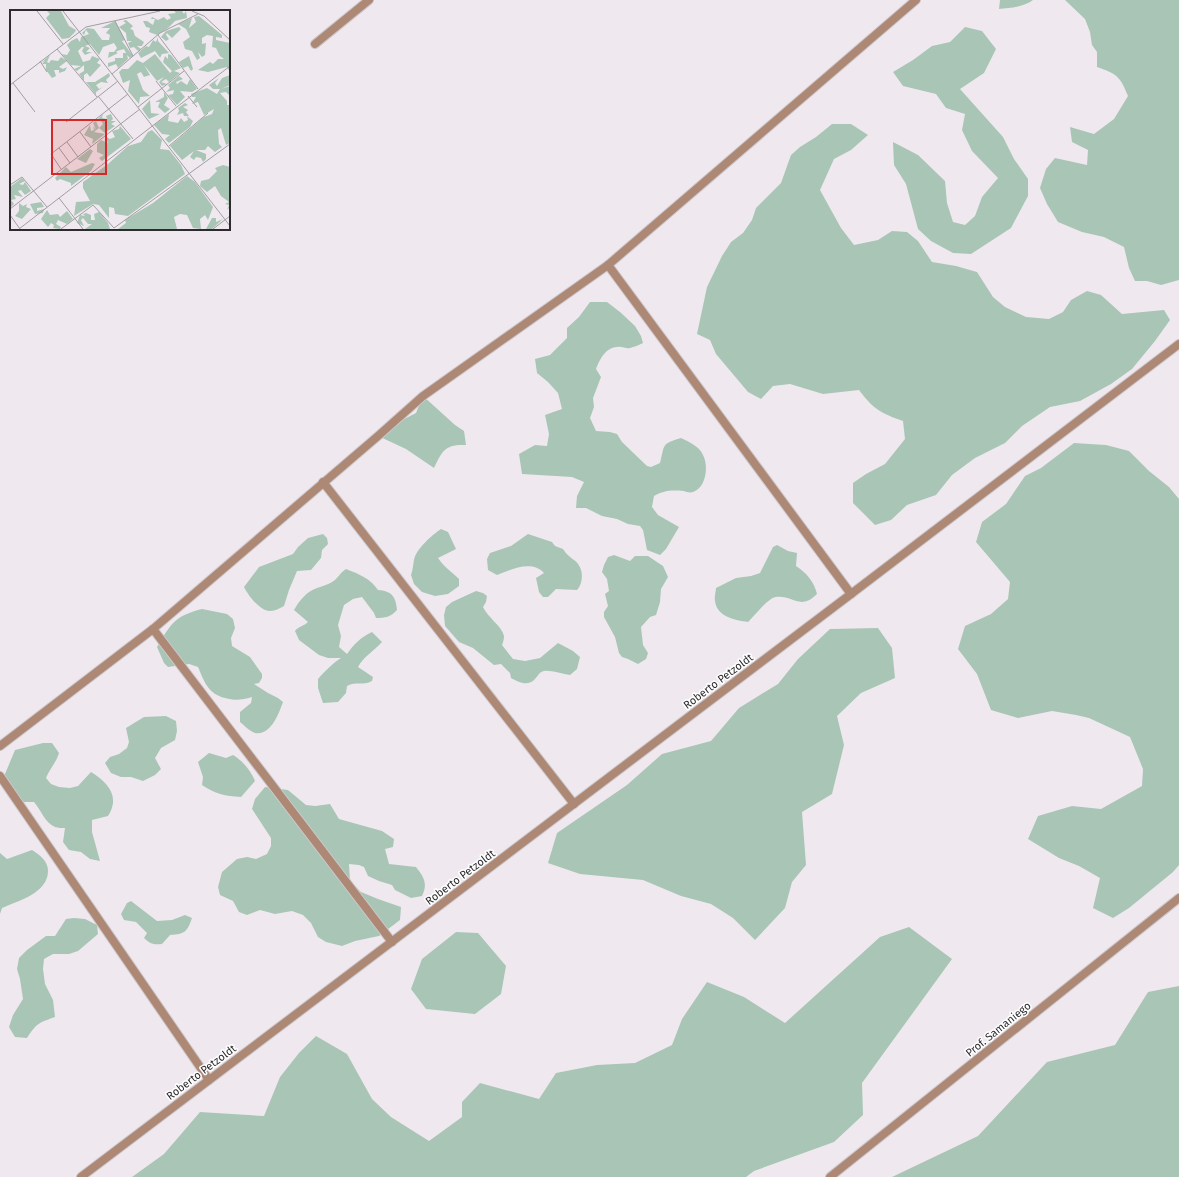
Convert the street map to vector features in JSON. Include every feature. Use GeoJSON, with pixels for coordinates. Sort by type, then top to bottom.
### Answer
{"type":"FeatureCollection","features":[{"type":"Feature","properties":{"kind":"street"},"geometry":{"type":"LineString","coordinates":[[315,44],[369,0]]}},
{"type":"Feature","properties":{"kind":"street"},"geometry":{"type":"LineString","coordinates":[[0,746],[153,629],[423,396],[608,266],[916,0]]}},
{"type":"Feature","properties":{"kind":"street"},"geometry":{"type":"LineString","coordinates":[[608,266],[851,594]]}},
{"type":"Feature","properties":{"kind":"street","name":"Roberto Petzoldt"},"geometry":{"type":"LineString","coordinates":[[81,1177],[1179,344]]}},
{"type":"Feature","properties":{"kind":"street"},"geometry":{"type":"LineString","coordinates":[[323,482],[574,804]]}},
{"type":"Feature","properties":{"kind":"street"},"geometry":{"type":"LineString","coordinates":[[153,629],[392,942]]}},
{"type":"Feature","properties":{"kind":"street"},"geometry":{"type":"LineString","coordinates":[[0,776],[209,1080]]}},
{"type":"Feature","properties":{"kind":"street","name":"Prof. Samaniego"},"geometry":{"type":"LineString","coordinates":[[830,1177],[1179,898]]}},
{"type":"Feature","properties":{"kind":"green space"},"geometry":{"type":"Polygon","coordinates":[[[1000,0],[1033,0],[1021,6],[999,9],[1000,0]]]}},
{"type":"Feature","properties":{"kind":"green space"},"geometry":{"type":"Polygon","coordinates":[[[1065,0],[1179,0],[1179,280],[1161,285],[1147,281],[1135,281],[1129,268],[1124,247],[1104,237],[1082,232],[1058,222],[1047,204],[1040,188],[1046,169],[1055,158],[1087,165],[1088,150],[1072,142],[1070,127],[1094,134],[1114,119],[1128,96],[1123,84],[1117,77],[1097,67],[1097,52],[1092,45],[1090,32],[1085,19],[1065,0]]]}},
{"type":"Feature","properties":{"kind":"green space"},"geometry":{"type":"Polygon","coordinates":[[[965,27],[982,31],[996,49],[984,73],[960,89],[1003,137],[1014,159],[1028,179],[1028,196],[1011,228],[971,254],[953,253],[931,241],[918,229],[906,184],[894,165],[893,142],[918,155],[945,181],[947,203],[953,222],[965,225],[975,216],[982,197],[998,178],[972,151],[962,130],[965,114],[946,108],[936,94],[903,86],[893,72],[932,46],[950,42],[965,27]]]}},
{"type":"Feature","properties":{"kind":"green space"},"geometry":{"type":"Polygon","coordinates":[[[832,124],[851,124],[868,135],[851,150],[834,159],[820,190],[841,228],[854,245],[878,240],[892,231],[907,232],[918,241],[932,262],[956,266],[977,272],[993,297],[1005,307],[1026,317],[1049,319],[1063,312],[1071,300],[1087,291],[1101,295],[1122,314],[1164,310],[1170,320],[1132,369],[1111,384],[1080,401],[1050,407],[1022,426],[1005,443],[975,458],[952,475],[936,495],[907,505],[891,520],[875,525],[853,503],[853,483],[885,464],[905,439],[903,421],[878,410],[859,390],[823,394],[790,384],[773,386],[761,399],[748,392],[716,354],[710,340],[697,334],[707,287],[722,256],[731,242],[743,233],[752,220],[756,208],[781,183],[791,155],[832,124]]]}},
{"type":"Feature","properties":{"kind":"green space"},"geometry":{"type":"Polygon","coordinates":[[[590,302],[607,302],[620,312],[635,326],[643,343],[630,348],[619,347],[609,349],[599,361],[596,369],[601,377],[593,398],[594,407],[590,418],[596,431],[617,434],[622,442],[647,466],[651,467],[660,463],[665,446],[670,442],[681,438],[696,447],[701,452],[705,460],[705,476],[701,486],[697,490],[693,492],[668,491],[654,496],[652,507],[658,515],[679,527],[666,549],[660,555],[647,550],[643,530],[640,526],[602,516],[586,508],[576,508],[577,496],[584,482],[572,477],[522,474],[519,454],[535,445],[547,446],[549,434],[545,415],[562,409],[558,393],[537,373],[535,359],[550,355],[567,338],[567,328],[579,317],[590,302]]]}},
{"type":"Feature","properties":{"kind":"green space"},"geometry":{"type":"Polygon","coordinates":[[[423,396],[455,425],[464,431],[466,445],[449,447],[439,457],[434,468],[406,449],[378,436],[385,429],[416,413],[423,396]]]}},
{"type":"Feature","properties":{"kind":"green space"},"geometry":{"type":"Polygon","coordinates":[[[1074,443],[1106,445],[1129,451],[1149,471],[1169,487],[1179,499],[1179,865],[1173,872],[1129,908],[1113,918],[1093,908],[1100,878],[1079,866],[1059,858],[1028,839],[1038,816],[1072,806],[1101,809],[1142,786],[1143,769],[1130,737],[1089,718],[1076,715],[1052,711],[1018,718],[991,710],[977,674],[958,649],[965,626],[991,614],[1008,599],[1010,582],[976,542],[982,522],[1006,504],[1025,476],[1041,468],[1074,443]]]}},
{"type":"Feature","properties":{"kind":"green space"},"geometry":{"type":"Polygon","coordinates":[[[441,529],[448,532],[456,549],[438,558],[459,579],[459,586],[448,594],[435,596],[422,592],[414,584],[411,575],[415,556],[418,551],[441,529]]]}},
{"type":"Feature","properties":{"kind":"green space"},"geometry":{"type":"Polygon","coordinates":[[[323,534],[327,538],[328,544],[322,550],[321,558],[311,570],[297,571],[284,606],[273,611],[261,608],[251,598],[244,587],[259,567],[293,554],[308,538],[323,534]]]}},
{"type":"Feature","properties":{"kind":"green space"},"geometry":{"type":"Polygon","coordinates":[[[528,534],[552,542],[555,546],[563,549],[577,563],[581,570],[582,579],[577,590],[556,589],[548,597],[543,597],[539,592],[536,578],[544,573],[539,569],[528,566],[509,570],[497,575],[488,570],[487,559],[490,553],[511,546],[528,534]]]}},
{"type":"Feature","properties":{"kind":"green space"},"geometry":{"type":"Polygon","coordinates":[[[777,545],[788,551],[797,553],[796,566],[810,578],[817,594],[811,599],[801,602],[782,597],[773,598],[766,603],[748,622],[732,619],[719,611],[715,601],[716,588],[736,578],[760,573],[773,547],[777,545]]]}},
{"type":"Feature","properties":{"kind":"green space"},"geometry":{"type":"Polygon","coordinates":[[[614,555],[630,561],[635,556],[648,556],[663,566],[668,577],[661,589],[660,602],[656,615],[650,617],[641,627],[643,645],[648,653],[646,659],[638,664],[622,657],[619,653],[615,637],[604,617],[604,612],[608,606],[605,594],[609,591],[607,579],[602,572],[608,557],[614,555]]]}},
{"type":"Feature","properties":{"kind":"green space"},"geometry":{"type":"Polygon","coordinates":[[[346,569],[368,580],[378,590],[390,593],[396,602],[397,610],[388,617],[376,618],[362,597],[353,599],[344,605],[338,625],[341,636],[339,647],[347,654],[358,641],[372,632],[382,642],[360,663],[358,667],[373,677],[372,681],[347,686],[346,693],[338,702],[323,703],[318,688],[318,679],[329,667],[341,658],[328,658],[319,655],[299,640],[295,631],[308,622],[294,610],[306,594],[335,580],[346,569]]]}},
{"type":"Feature","properties":{"kind":"green space"},"geometry":{"type":"Polygon","coordinates":[[[476,591],[487,596],[483,607],[503,632],[504,637],[502,645],[513,659],[525,661],[540,658],[558,643],[573,651],[580,657],[577,669],[570,675],[544,671],[529,683],[523,683],[511,678],[510,673],[501,664],[494,665],[473,648],[459,642],[445,626],[444,615],[446,607],[452,602],[476,591]]]}},
{"type":"Feature","properties":{"kind":"green space"},"geometry":{"type":"Polygon","coordinates":[[[202,609],[227,614],[233,619],[235,628],[231,638],[232,646],[250,657],[262,674],[262,678],[259,683],[254,684],[283,702],[274,723],[266,731],[255,733],[240,722],[240,712],[251,703],[252,697],[235,700],[219,696],[207,686],[198,667],[189,664],[168,667],[164,663],[157,647],[166,632],[179,618],[202,609]]]}},
{"type":"Feature","properties":{"kind":"green space"},"geometry":{"type":"Polygon","coordinates":[[[878,628],[892,648],[895,678],[861,693],[837,716],[844,745],[832,794],[802,812],[806,865],[792,882],[785,908],[755,940],[733,918],[711,904],[681,896],[643,880],[580,874],[548,863],[557,833],[627,785],[662,754],[711,741],[739,708],[778,684],[798,659],[830,629],[878,628]]]}},
{"type":"Feature","properties":{"kind":"green space"},"geometry":{"type":"Polygon","coordinates":[[[166,716],[176,721],[177,731],[175,740],[161,748],[155,758],[161,769],[155,775],[143,781],[131,777],[121,777],[111,773],[105,763],[110,757],[119,754],[127,748],[129,742],[126,728],[144,717],[166,716]]]}},
{"type":"Feature","properties":{"kind":"green space"},"geometry":{"type":"Polygon","coordinates":[[[43,743],[52,743],[59,753],[46,778],[51,784],[59,787],[70,788],[78,786],[91,772],[107,785],[113,796],[112,809],[108,816],[92,820],[92,832],[100,861],[90,859],[81,852],[69,850],[63,842],[65,828],[56,827],[48,823],[34,802],[20,802],[5,786],[5,774],[15,750],[43,743]]]}},
{"type":"Feature","properties":{"kind":"green space"},"geometry":{"type":"Polygon","coordinates":[[[209,753],[226,758],[233,755],[249,770],[255,781],[241,797],[220,794],[211,791],[202,785],[203,777],[198,762],[209,753]]]}},
{"type":"Feature","properties":{"kind":"green space"},"geometry":{"type":"Polygon","coordinates":[[[265,787],[288,790],[306,805],[315,806],[330,804],[339,819],[382,831],[394,839],[393,847],[385,849],[389,864],[416,867],[425,884],[422,896],[411,898],[395,890],[392,885],[368,876],[364,867],[349,864],[350,881],[361,892],[401,907],[400,920],[379,936],[355,941],[342,946],[326,942],[318,937],[311,923],[303,915],[292,911],[275,914],[260,910],[247,915],[239,912],[233,901],[220,895],[218,887],[222,872],[237,859],[247,857],[256,859],[267,854],[271,846],[271,838],[252,809],[255,799],[265,787]]]}},
{"type":"Feature","properties":{"kind":"green space"},"geometry":{"type":"Polygon","coordinates":[[[32,850],[41,856],[47,864],[47,879],[38,891],[24,899],[2,908],[0,914],[0,853],[7,859],[32,850]]]}},
{"type":"Feature","properties":{"kind":"green space"},"geometry":{"type":"Polygon","coordinates":[[[131,901],[157,921],[172,920],[185,915],[192,918],[187,929],[182,933],[170,935],[162,944],[152,944],[144,938],[147,933],[136,922],[124,920],[121,914],[127,903],[131,901]]]}},
{"type":"Feature","properties":{"kind":"green space"},"geometry":{"type":"Polygon","coordinates":[[[66,919],[85,919],[97,925],[98,934],[78,951],[69,954],[53,954],[44,959],[43,969],[45,984],[53,1000],[55,1017],[38,1024],[27,1038],[15,1037],[9,1027],[13,1015],[23,999],[17,969],[19,958],[46,936],[55,936],[66,919]]]}},
{"type":"Feature","properties":{"kind":"green space"},"geometry":{"type":"Polygon","coordinates":[[[909,927],[952,959],[862,1083],[863,1115],[834,1142],[754,1171],[746,1177],[132,1177],[164,1154],[200,1112],[264,1116],[280,1077],[299,1053],[316,1036],[347,1054],[372,1099],[391,1117],[429,1141],[462,1117],[462,1102],[480,1083],[539,1099],[556,1073],[597,1065],[635,1063],[672,1045],[682,1019],[707,982],[744,997],[785,1023],[880,937],[909,927]]]}},
{"type":"Feature","properties":{"kind":"green space"},"geometry":{"type":"Polygon","coordinates":[[[456,932],[478,933],[506,966],[501,994],[475,1014],[426,1009],[411,989],[422,959],[456,932]]]}},
{"type":"Feature","properties":{"kind":"green space"},"geometry":{"type":"Polygon","coordinates":[[[1179,986],[1179,1177],[892,1177],[978,1136],[1047,1062],[1115,1045],[1148,992],[1179,986]]]}}]}
